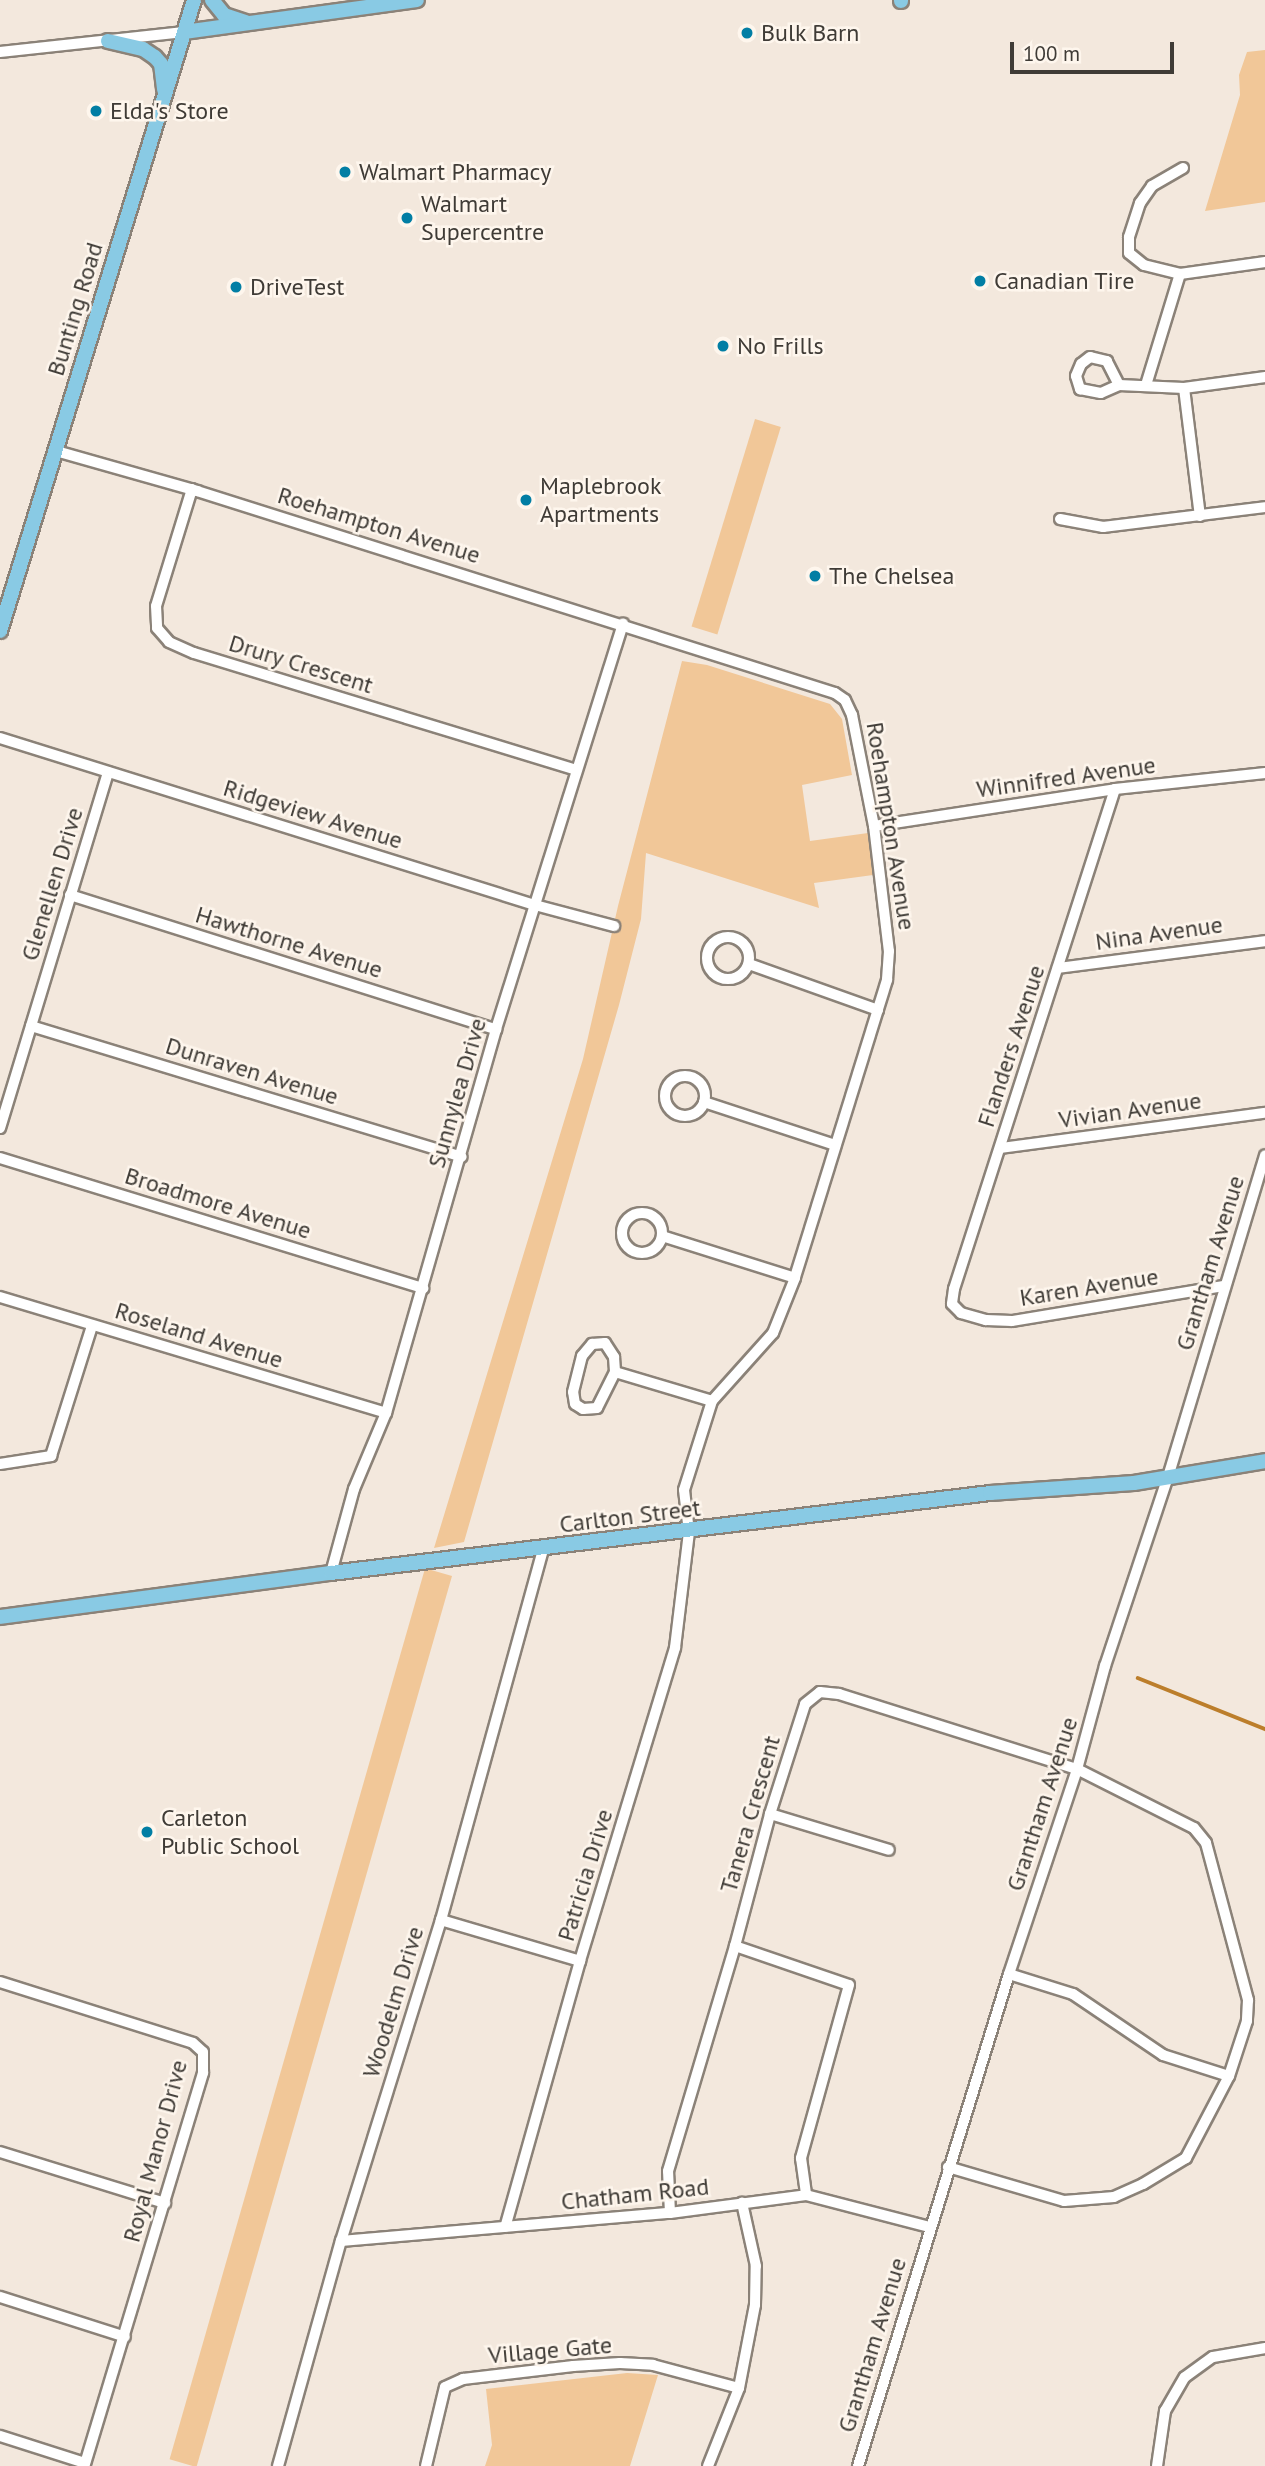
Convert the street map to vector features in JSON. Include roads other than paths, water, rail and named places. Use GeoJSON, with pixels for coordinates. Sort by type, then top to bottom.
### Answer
{"type":"FeatureCollection","features":[{"type":"Feature","properties":{"kind":"main road","name":"Bunting Road"},"geometry":{"type":"LineString","coordinates":[[0,631],[194,0]]}},
{"type":"Feature","properties":{"kind":"main road"},"geometry":{"type":"LineString","coordinates":[[212,0],[224,15],[251,24]]}},
{"type":"Feature","properties":{"kind":"main road"},"geometry":{"type":"LineString","coordinates":[[184,33],[417,0]]}},
{"type":"Feature","properties":{"kind":"main road"},"geometry":{"type":"LineString","coordinates":[[108,41],[144,49],[155,57],[161,64],[165,95]]}},
{"type":"Feature","properties":{"kind":"main road","name":"Carlton Street"},"geometry":{"type":"LineString","coordinates":[[0,1618],[331,1573],[688,1532],[990,1493],[1134,1483],[1265,1461]]}},
{"type":"Feature","properties":{"kind":"street"},"geometry":{"type":"LineString","coordinates":[[0,52],[184,33]]}},
{"type":"Feature","properties":{"kind":"street"},"geometry":{"type":"LineString","coordinates":[[1183,168],[1152,186],[1140,203],[1129,237],[1129,253],[1144,265],[1180,274],[1265,262]]}},
{"type":"Feature","properties":{"kind":"street"},"geometry":{"type":"LineString","coordinates":[[1146,385],[1180,274]]}},
{"type":"Feature","properties":{"kind":"street"},"geometry":{"type":"LineString","coordinates":[[1119,385],[1184,388],[1265,377]]}},
{"type":"Feature","properties":{"kind":"street"},"geometry":{"type":"LineString","coordinates":[[1184,388],[1200,516]]}},
{"type":"Feature","properties":{"kind":"street","name":"Roehampton Avenue"},"geometry":{"type":"LineString","coordinates":[[56,451],[192,489],[623,623],[835,693],[845,700],[852,715],[874,826],[889,951],[887,980],[795,1278],[773,1333],[712,1401],[684,1490],[688,1532]]}},
{"type":"Feature","properties":{"kind":"street","name":"Drury Crescent"},"geometry":{"type":"LineString","coordinates":[[192,489],[156,606],[157,628],[169,642],[194,653],[577,770]]}},
{"type":"Feature","properties":{"kind":"street"},"geometry":{"type":"LineString","coordinates":[[1060,519],[1103,527],[1265,507]]}},
{"type":"Feature","properties":{"kind":"street","name":"Sunnylea Drive"},"geometry":{"type":"LineString","coordinates":[[331,1573],[354,1489],[386,1413],[496,1029],[623,623]]}},
{"type":"Feature","properties":{"kind":"street","name":"Ridgeview Avenue"},"geometry":{"type":"LineString","coordinates":[[0,738],[535,905],[614,926]]}},
{"type":"Feature","properties":{"kind":"street","name":"Glenellen Drive"},"geometry":{"type":"LineString","coordinates":[[0,1128],[108,772]]}},
{"type":"Feature","properties":{"kind":"street","name":"Winnifred Avenue"},"geometry":{"type":"LineString","coordinates":[[874,826],[1115,789],[1265,773]]}},
{"type":"Feature","properties":{"kind":"street","name":"Flanders Avenue"},"geometry":{"type":"LineString","coordinates":[[961,1313],[952,1304],[954,1289],[1115,789]]}},
{"type":"Feature","properties":{"kind":"street","name":"Hawthorne Avenue"},"geometry":{"type":"LineString","coordinates":[[70,895],[496,1029]]}},
{"type":"Feature","properties":{"kind":"street","name":"Nina Avenue"},"geometry":{"type":"LineString","coordinates":[[1058,968],[1265,941]]}},
{"type":"Feature","properties":{"kind":"street"},"geometry":{"type":"LineString","coordinates":[[748,964],[878,1010]]}},
{"type":"Feature","properties":{"kind":"street","name":"Dunraven Avenue"},"geometry":{"type":"LineString","coordinates":[[31,1026],[461,1157]]}},
{"type":"Feature","properties":{"kind":"street"},"geometry":{"type":"LineString","coordinates":[[705,1102],[835,1145]]}},
{"type":"Feature","properties":{"kind":"street","name":"Vivian Avenue"},"geometry":{"type":"LineString","coordinates":[[1001,1148],[1265,1113]]}},
{"type":"Feature","properties":{"kind":"street","name":"Grantham Avenue"},"geometry":{"type":"LineString","coordinates":[[858,2466],[948,2167],[1077,1769],[1105,1666],[1168,1477],[1223,1286],[1265,1154]]}},
{"type":"Feature","properties":{"kind":"street","name":"Broadmore Avenue"},"geometry":{"type":"LineString","coordinates":[[0,1158],[423,1288]]}},
{"type":"Feature","properties":{"kind":"street"},"geometry":{"type":"LineString","coordinates":[[1253,1192],[1265,1191]]}},
{"type":"Feature","properties":{"kind":"street"},"geometry":{"type":"LineString","coordinates":[[662,1236],[795,1278]]}},
{"type":"Feature","properties":{"kind":"street","name":"Karen Avenue"},"geometry":{"type":"LineString","coordinates":[[961,1313],[986,1320],[1013,1321],[1223,1286]]}},
{"type":"Feature","properties":{"kind":"street","name":"Roseland Avenue"},"geometry":{"type":"LineString","coordinates":[[0,1297],[386,1413]]}},
{"type":"Feature","properties":{"kind":"street"},"geometry":{"type":"LineString","coordinates":[[0,1464],[51,1456],[92,1326]]}},
{"type":"Feature","properties":{"kind":"street"},"geometry":{"type":"LineString","coordinates":[[605,1343],[614,1357],[615,1372],[597,1408],[583,1409],[575,1404],[573,1392],[582,1356],[592,1344],[605,1343]]}},
{"type":"Feature","properties":{"kind":"street"},"geometry":{"type":"LineString","coordinates":[[615,1372],[712,1401]]}},
{"type":"Feature","properties":{"kind":"street","name":"Patricia Drive"},"geometry":{"type":"LineString","coordinates":[[505,2227],[580,1961],[675,1648],[688,1532]]}},
{"type":"Feature","properties":{"kind":"street","name":"Woodelm Drive"},"geometry":{"type":"LineString","coordinates":[[278,2466],[341,2241],[441,1920],[543,1549]]}},
{"type":"Feature","properties":{"kind":"street","name":"Tanera Crescent"},"geometry":{"type":"LineString","coordinates":[[670,2213],[668,2171],[735,1946],[770,1814],[805,1704],[820,1692],[839,1694],[1077,1769]]}},
{"type":"Feature","properties":{"kind":"street"},"geometry":{"type":"LineString","coordinates":[[948,2167],[1064,2201],[1114,2197],[1143,2185],[1186,2158],[1229,2076],[1247,2021],[1248,2000],[1206,1843],[1194,1828],[1077,1769]]}},
{"type":"Feature","properties":{"kind":"street"},"geometry":{"type":"LineString","coordinates":[[770,1814],[889,1850]]}},
{"type":"Feature","properties":{"kind":"street"},"geometry":{"type":"LineString","coordinates":[[441,1920],[580,1961]]}},
{"type":"Feature","properties":{"kind":"street"},"geometry":{"type":"LineString","coordinates":[[735,1946],[849,1985],[801,2158],[806,2195]]}},
{"type":"Feature","properties":{"kind":"street"},"geometry":{"type":"LineString","coordinates":[[1009,1973],[1073,1994],[1163,2055],[1229,2076]]}},
{"type":"Feature","properties":{"kind":"street","name":"Royal Manor Drive"},"geometry":{"type":"LineString","coordinates":[[0,1982],[192,2043],[203,2052],[203,2073],[85,2464]]}},
{"type":"Feature","properties":{"kind":"street"},"geometry":{"type":"LineString","coordinates":[[0,2152],[165,2203]]}},
{"type":"Feature","properties":{"kind":"street","name":"Chatham Road"},"geometry":{"type":"LineString","coordinates":[[341,2241],[670,2213],[806,2195],[930,2227]]}},
{"type":"Feature","properties":{"kind":"street"},"geometry":{"type":"LineString","coordinates":[[708,2466],[739,2388],[755,2305],[756,2266],[742,2203]]}},
{"type":"Feature","properties":{"kind":"street"},"geometry":{"type":"LineString","coordinates":[[0,2297],[125,2337]]}},
{"type":"Feature","properties":{"kind":"street"},"geometry":{"type":"LineString","coordinates":[[1157,2466],[1166,2411],[1173,2393],[1185,2377],[1213,2357],[1265,2348]]}},
{"type":"Feature","properties":{"kind":"street","name":"Village Gate"},"geometry":{"type":"LineString","coordinates":[[426,2466],[445,2386],[463,2379],[573,2365],[620,2363],[653,2365],[739,2388]]}},
{"type":"Feature","properties":{"kind":"street"},"geometry":{"type":"LineString","coordinates":[[0,2436],[85,2464]]}},
{"type":"Feature","properties":{"kind":"waterway"},"geometry":{"type":"LineString","coordinates":[[1138,1678],[1265,1729]]}},
{"type":"Feature","properties":{"kind":"place","name":"Bulk Barn"},"geometry":{"type":"Point","coordinates":[747,33]}},
{"type":"Feature","properties":{"kind":"place","name":"Elda's Store"},"geometry":{"type":"Point","coordinates":[96,111]}},
{"type":"Feature","properties":{"kind":"place","name":"Walmart Pharmacy"},"geometry":{"type":"Point","coordinates":[345,172]}},
{"type":"Feature","properties":{"kind":"place","name":"Walmart Supercentre"},"geometry":{"type":"Point","coordinates":[407,218]}},
{"type":"Feature","properties":{"kind":"place","name":"Canadian Tire"},"geometry":{"type":"Point","coordinates":[980,281]}},
{"type":"Feature","properties":{"kind":"place","name":"DriveTest"},"geometry":{"type":"Point","coordinates":[236,287]}},
{"type":"Feature","properties":{"kind":"place","name":"No Frills"},"geometry":{"type":"Point","coordinates":[723,346]}},
{"type":"Feature","properties":{"kind":"place","name":"Maplebrook Apartments"},"geometry":{"type":"Point","coordinates":[526,500]}},
{"type":"Feature","properties":{"kind":"place","name":"The Chelsea"},"geometry":{"type":"Point","coordinates":[815,576]}},
{"type":"Feature","properties":{"kind":"place","name":"Carleton Public School"},"geometry":{"type":"Point","coordinates":[147,1832]}}]}
